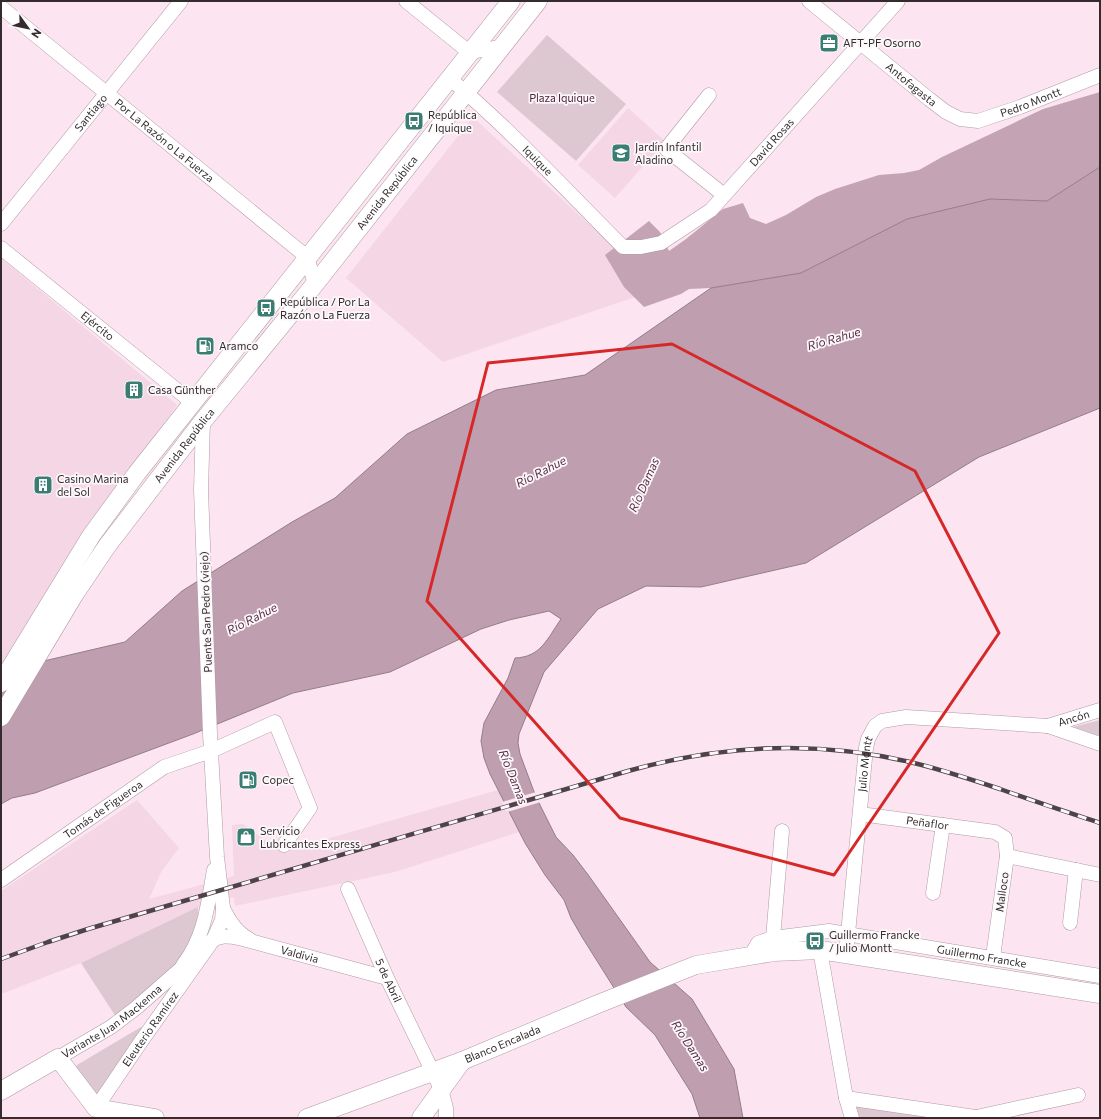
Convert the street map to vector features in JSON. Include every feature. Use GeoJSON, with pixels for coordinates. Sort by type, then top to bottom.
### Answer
{"type":"FeatureCollection","features":[{"type":"Feature","properties":{"kind":"main road","name":"Avenida República"},"geometry":{"type":"LineString","coordinates":[[1,683],[80,552],[137,473],[469,52],[511,1]]}},
{"type":"Feature","properties":{"kind":"main road","name":"Avenida República"},"geometry":{"type":"LineString","coordinates":[[1,717],[78,589],[107,546],[203,421],[315,284],[501,47],[529,5]]}},
{"type":"Feature","properties":{"kind":"main road","name":"Guillermo Francke"},"geometry":{"type":"LineString","coordinates":[[696,965],[774,952],[820,950],[1100,994]]}},
{"type":"Feature","properties":{"kind":"main road","name":"Blanco Encalada"},"geometry":{"type":"LineString","coordinates":[[307,1118],[462,1061],[696,965]]}},
{"type":"Feature","properties":{"kind":"main road","name":"Variante Juan Mackenna"},"geometry":{"type":"LineString","coordinates":[[1,1091],[58,1058]]}},
{"type":"Feature","properties":{"kind":"main road"},"geometry":{"type":"LineString","coordinates":[[58,1058],[93,1113],[155,1118]]}},
{"type":"Feature","properties":{"kind":"main road"},"geometry":{"type":"LineString","coordinates":[[421,1118],[462,1061]]}},
{"type":"Feature","properties":{"kind":"street","name":"Santiago"},"geometry":{"type":"LineString","coordinates":[[1,224],[181,1]]}},
{"type":"Feature","properties":{"kind":"street"},"geometry":{"type":"LineString","coordinates":[[406,1],[469,52],[501,47]]}},
{"type":"Feature","properties":{"kind":"street","name":"Antofagasta"},"geometry":{"type":"LineString","coordinates":[[809,1],[934,103],[946,112],[960,119]]}},
{"type":"Feature","properties":{"kind":"street","name":"David Rosas"},"geometry":{"type":"LineString","coordinates":[[623,247],[641,247],[661,243],[711,210],[898,1]]}},
{"type":"Feature","properties":{"kind":"street","name":"Por La Razón o La Fuerza"},"geometry":{"type":"LineString","coordinates":[[1,7],[307,257]]}},
{"type":"Feature","properties":{"kind":"street","name":"Pedro Montt"},"geometry":{"type":"LineString","coordinates":[[960,119],[978,121],[1020,107],[1100,75]]}},
{"type":"Feature","properties":{"kind":"street","name":"Iquique"},"geometry":{"type":"LineString","coordinates":[[449,78],[525,148],[623,247]]}},
{"type":"Feature","properties":{"kind":"street"},"geometry":{"type":"LineString","coordinates":[[709,95],[666,149],[724,195]]}},
{"type":"Feature","properties":{"kind":"street","name":"Ejército"},"geometry":{"type":"LineString","coordinates":[[1,248],[193,403]]}},
{"type":"Feature","properties":{"kind":"street"},"geometry":{"type":"LineString","coordinates":[[307,257],[315,284]]}},
{"type":"Feature","properties":{"kind":"street","name":"Puente San Pedro (viejo)"},"geometry":{"type":"LineString","coordinates":[[203,421],[201,490],[210,734]]}},
{"type":"Feature","properties":{"kind":"street","name":"Ancón"},"geometry":{"type":"LineString","coordinates":[[1048,726],[1100,710]]}},
{"type":"Feature","properties":{"kind":"street","name":"Julio Montt"},"geometry":{"type":"LineString","coordinates":[[846,954],[866,748],[868,739],[875,726],[882,721],[906,717],[1048,726]]}},
{"type":"Feature","properties":{"kind":"street","name":"Tomás de Figueroa"},"geometry":{"type":"LineString","coordinates":[[1,880],[164,767],[211,751],[275,722],[310,808],[284,846]]}},
{"type":"Feature","properties":{"kind":"street"},"geometry":{"type":"LineString","coordinates":[[1048,726],[1100,744]]}},
{"type":"Feature","properties":{"kind":"street","name":"Eleuterio Ramírez"},"geometry":{"type":"LineString","coordinates":[[93,1113],[140,1043],[213,940],[222,920],[223,908],[217,857],[210,734]]}},
{"type":"Feature","properties":{"kind":"street","name":"Peñaflor"},"geometry":{"type":"LineString","coordinates":[[860,814],[995,832]]}},
{"type":"Feature","properties":{"kind":"street"},"geometry":{"type":"LineString","coordinates":[[933,893],[942,825]]}},
{"type":"Feature","properties":{"kind":"street"},"geometry":{"type":"LineString","coordinates":[[773,938],[782,831]]}},
{"type":"Feature","properties":{"kind":"street","name":"Malloco"},"geometry":{"type":"LineString","coordinates":[[994,957],[1007,856],[1005,838],[995,832]]}},
{"type":"Feature","properties":{"kind":"street"},"geometry":{"type":"LineString","coordinates":[[1007,856],[1100,875]]}},
{"type":"Feature","properties":{"kind":"street","name":"Eleuterio Ramírez"},"geometry":{"type":"LineString","coordinates":[[213,940],[213,921],[208,902],[217,857]]}},
{"type":"Feature","properties":{"kind":"street"},"geometry":{"type":"LineString","coordinates":[[1070,923],[1076,870]]}},
{"type":"Feature","properties":{"kind":"street","name":"5 de Abril"},"geometry":{"type":"LineString","coordinates":[[348,889],[387,978],[441,1089],[446,1108],[446,1118]]}},
{"type":"Feature","properties":{"kind":"street"},"geometry":{"type":"LineString","coordinates":[[168,981],[186,960],[197,942],[205,923],[208,902]]}},
{"type":"Feature","properties":{"kind":"street"},"geometry":{"type":"LineString","coordinates":[[223,908],[232,925],[239,932],[256,942]]}},
{"type":"Feature","properties":{"kind":"street","name":"Guillermo Francke"},"geometry":{"type":"LineString","coordinates":[[754,955],[754,950],[758,943],[773,938],[829,931],[994,957],[1100,976]]}},
{"type":"Feature","properties":{"kind":"street","name":"Valdivia"},"geometry":{"type":"LineString","coordinates":[[213,940],[223,936],[256,942],[387,978]]}},
{"type":"Feature","properties":{"kind":"street"},"geometry":{"type":"LineString","coordinates":[[140,1043],[160,1026],[217,946],[221,942],[232,937]]}},
{"type":"Feature","properties":{"kind":"street","name":"Variante Juan Mackenna"},"geometry":{"type":"LineString","coordinates":[[58,1058],[111,1026],[136,1008],[213,940]]}},
{"type":"Feature","properties":{"kind":"street"},"geometry":{"type":"LineString","coordinates":[[820,950],[846,1098],[852,1118]]}},
{"type":"Feature","properties":{"kind":"street"},"geometry":{"type":"LineString","coordinates":[[846,1098],[973,1118],[1078,1094]]}},
{"type":"Feature","properties":{"kind":"highlighted area"},"geometry":{"type":"Polygon","coordinates":[[[672,344],[915,471],[999,633],[834,875],[620,818],[427,601],[488,363],[672,344]]]}},
{"type":"Feature","properties":{"kind":"shaded area"},"geometry":{"type":"Polygon","coordinates":[[[1100,92],[1100,167],[1047,201],[990,199],[907,219],[801,273],[711,288],[689,289],[681,294],[644,307],[624,287],[605,255],[649,221],[660,232],[669,251],[723,209],[743,203],[750,218],[766,224],[786,215],[816,197],[835,189],[879,175],[919,170],[942,157],[1043,109],[1100,92]]]}},
{"type":"Feature","properties":{"kind":"shaded area","name":"Jardín Infantil Aladino"},"geometry":{"type":"Polygon","coordinates":[[[628,108],[665,141],[615,198],[578,165],[628,108]]]}},
{"type":"Feature","properties":{"kind":"shaded area"},"geometry":{"type":"Polygon","coordinates":[[[473,117],[659,289],[443,362],[346,278],[473,117]]]}},
{"type":"Feature","properties":{"kind":"shaded area"},"geometry":{"type":"Polygon","coordinates":[[[1,258],[177,405],[107,503],[1,667],[1,258]]]}},
{"type":"Feature","properties":{"kind":"shaded area"},"geometry":{"type":"Polygon","coordinates":[[[498,790],[519,832],[395,872],[235,906],[234,897],[198,907],[81,963],[1,994],[1,891],[137,800],[179,848],[161,872],[149,899],[234,876],[232,825],[243,824],[281,852],[498,790]]]}},
{"type":"Feature","properties":{"kind":"green space","name":"Plaza Iquique"},"geometry":{"type":"Polygon","coordinates":[[[547,35],[626,104],[576,161],[497,92],[547,35]]]}},
{"type":"Feature","properties":{"kind":"green space"},"geometry":{"type":"Polygon","coordinates":[[[1100,720],[1100,736],[1073,727],[1100,720]]]}},
{"type":"Feature","properties":{"kind":"green space"},"geometry":{"type":"Polygon","coordinates":[[[198,907],[198,924],[195,938],[175,966],[116,1017],[81,963],[198,907]]]}},
{"type":"Feature","properties":{"kind":"green space"},"geometry":{"type":"Polygon","coordinates":[[[141,1027],[146,1031],[97,1100],[73,1074],[77,1065],[141,1027]]]}},
{"type":"Feature","properties":{"kind":"green space"},"geometry":{"type":"Polygon","coordinates":[[[856,1106],[930,1118],[860,1118],[856,1106]]]}},
{"type":"Feature","properties":{"kind":"water"},"geometry":{"type":"Polygon","coordinates":[[[1100,167],[1100,408],[979,457],[806,563],[701,587],[646,586],[598,609],[544,672],[519,734],[518,743],[520,754],[536,797],[556,837],[573,855],[589,876],[650,962],[692,999],[734,1069],[743,1118],[700,1118],[692,1094],[655,1035],[626,1007],[582,937],[571,918],[564,900],[545,875],[525,843],[490,774],[484,758],[481,741],[484,723],[508,678],[515,658],[524,657],[531,654],[542,646],[561,619],[549,611],[509,620],[481,629],[390,672],[293,693],[193,734],[35,793],[12,798],[1,804],[1,671],[125,642],[182,591],[292,522],[335,498],[407,434],[496,390],[585,375],[711,288],[801,273],[907,219],[990,199],[1047,201],[1100,167]]]}},
{"type":"Feature","properties":{"kind":"pier"},"geometry":{"type":"Polygon","coordinates":[[[536,792],[541,802],[507,812],[502,802],[536,792]]]}},
{"type":"Feature","properties":{"kind":"railway"},"geometry":{"type":"LineString","coordinates":[[1,959],[88,929],[628,771],[663,762],[733,751],[768,748],[804,748],[839,750],[875,755],[910,762],[955,774],[1100,823]]}},
{"type":"Feature","properties":{"kind":"place","name":"AFT-PF Osorno"},"geometry":{"type":"Point","coordinates":[829,43]}},
{"type":"Feature","properties":{"kind":"place","name":"República / Iquique"},"geometry":{"type":"Point","coordinates":[414,121]}},
{"type":"Feature","properties":{"kind":"place","name":"Jardín Infantil Aladino"},"geometry":{"type":"Point","coordinates":[621,153]}},
{"type":"Feature","properties":{"kind":"place","name":"República / Por La Razón o La Fuerza"},"geometry":{"type":"Point","coordinates":[266,308]}},
{"type":"Feature","properties":{"kind":"place","name":"Aramco"},"geometry":{"type":"Point","coordinates":[205,346]}},
{"type":"Feature","properties":{"kind":"place","name":"Casa Günther"},"geometry":{"type":"Point","coordinates":[134,390]}},
{"type":"Feature","properties":{"kind":"place","name":"Casino Marina del Sol"},"geometry":{"type":"Point","coordinates":[43,485]}},
{"type":"Feature","properties":{"kind":"place","name":"Copec"},"geometry":{"type":"Point","coordinates":[248,780]}},
{"type":"Feature","properties":{"kind":"place","name":"Servicio Lubricantes Express"},"geometry":{"type":"Point","coordinates":[246,837]}},
{"type":"Feature","properties":{"kind":"place","name":"Guillermo Francke / Julio Montt"},"geometry":{"type":"Point","coordinates":[815,941]}},
{"type":"Feature","properties":{"kind":"water label","name":"Río Rahue"},"geometry":{"type":"Point","coordinates":[834,339]}},
{"type":"Feature","properties":{"kind":"water label","name":"Río Rahue"},"geometry":{"type":"Point","coordinates":[541,472]}},
{"type":"Feature","properties":{"kind":"water label","name":"Río Damas"},"geometry":{"type":"Point","coordinates":[644,485]}},
{"type":"Feature","properties":{"kind":"water label","name":"Río Rahue"},"geometry":{"type":"Point","coordinates":[252,619]}},
{"type":"Feature","properties":{"kind":"water label","name":"Río Damas"},"geometry":{"type":"Point","coordinates":[513,777]}},
{"type":"Feature","properties":{"kind":"water label","name":"Río Damas"},"geometry":{"type":"Point","coordinates":[690,1046]}}]}
